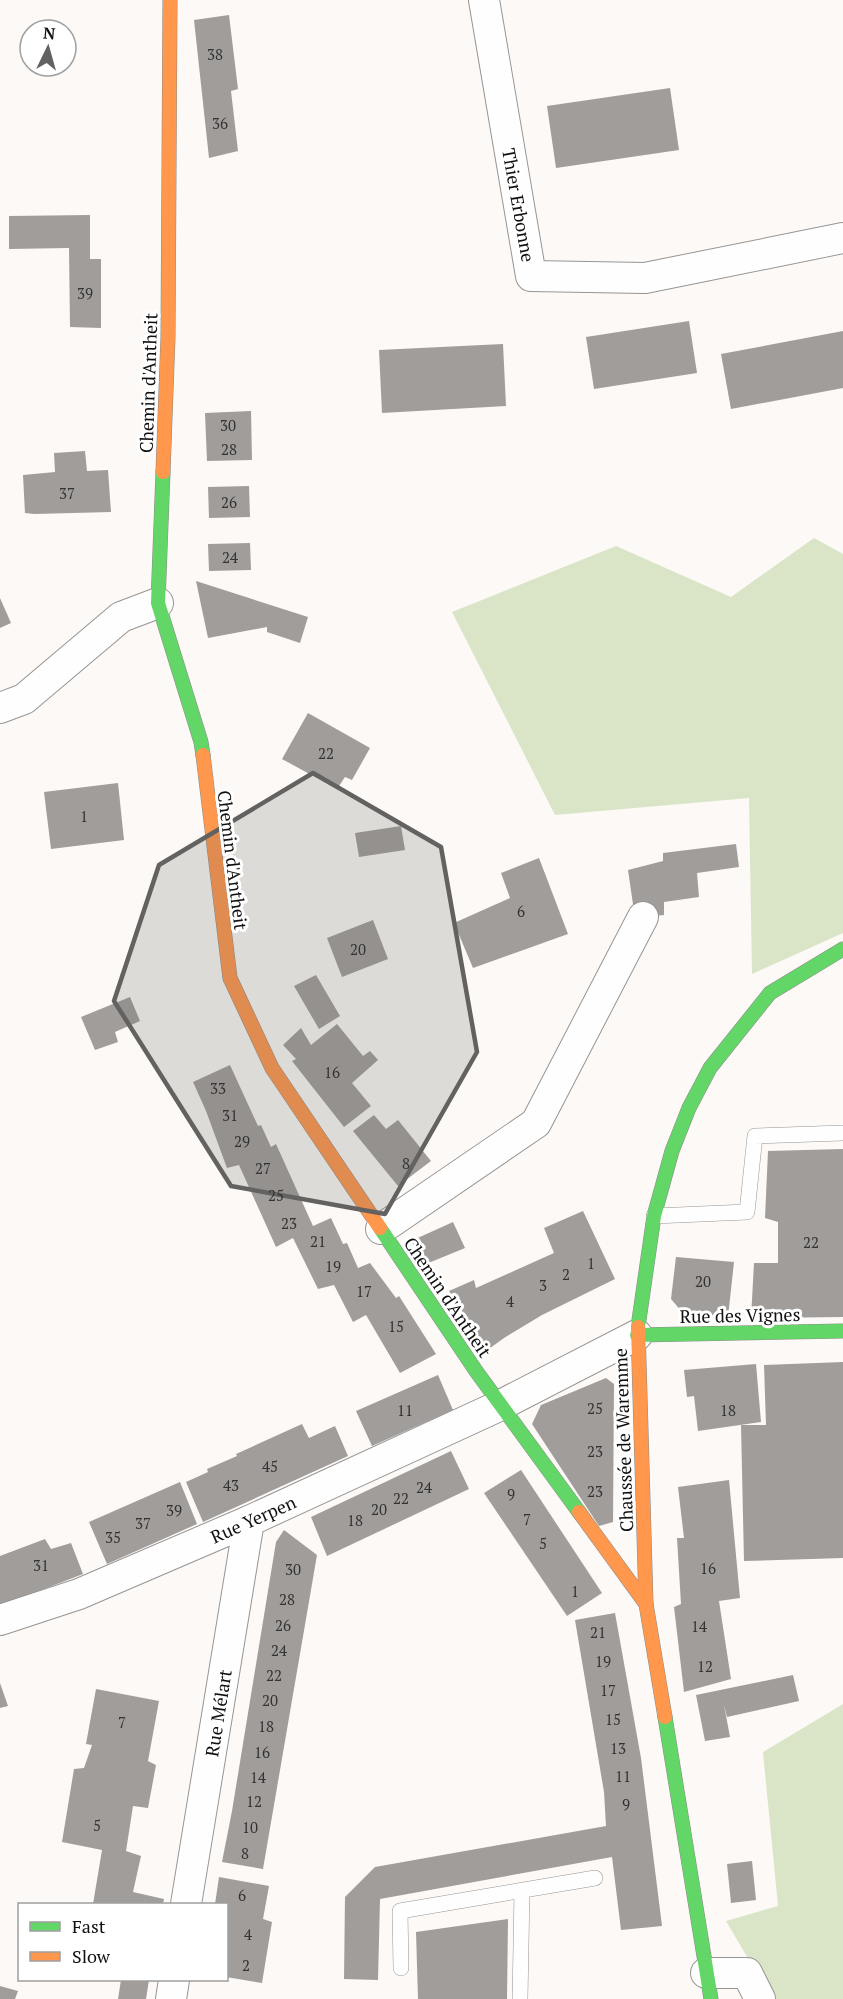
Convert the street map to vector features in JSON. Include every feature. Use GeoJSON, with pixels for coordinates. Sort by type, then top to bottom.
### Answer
{"type":"FeatureCollection","features":[{"type":"Feature","properties":{"kind":"street","name":"Chemin d'Antheit"},"geometry":{"type":"LineString","coordinates":[[170,0],[167,347],[158,603],[201,742],[230,978],[272,1068],[501,1405],[646,1604]]}},
{"type":"Feature","properties":{"kind":"street","name":"Thier Erbonne"},"geometry":{"type":"LineString","coordinates":[[484,0],[531,276],[645,278],[843,238]]}},
{"type":"Feature","properties":{"kind":"street"},"geometry":{"type":"LineString","coordinates":[[0,708],[24,699],[121,617],[158,603]]}},
{"type":"Feature","properties":{"kind":"street"},"geometry":{"type":"LineString","coordinates":[[381,1229],[536,1123],[643,917]]}},
{"type":"Feature","properties":{"kind":"street","name":"Chaussée de Waremme"},"geometry":{"type":"LineString","coordinates":[[708,1986],[646,1604],[637,1335],[654,1216],[672,1151],[689,1108],[710,1068],[770,993],[843,949]]}},
{"type":"Feature","properties":{"kind":"street","name":"Rue des Vignes"},"geometry":{"type":"LineString","coordinates":[[637,1335],[843,1332]]}},
{"type":"Feature","properties":{"kind":"street","name":"Rue Yerpen"},"geometry":{"type":"LineString","coordinates":[[0,1620],[79,1594],[249,1521],[501,1405],[637,1335]]}},
{"type":"Feature","properties":{"kind":"street","name":"Rue Mélart"},"geometry":{"type":"LineString","coordinates":[[186,1903],[249,1521]]}},
{"type":"Feature","properties":{"kind":"street"},"geometry":{"type":"LineString","coordinates":[[708,1986],[747,1973],[760,1999]]}},
{"type":"Feature","properties":{"kind":"street"},"geometry":{"type":"LineString","coordinates":[[171,1999],[174,1981]]}},
{"type":"Feature","properties":{"kind":"lane"},"geometry":{"type":"LineString","coordinates":[[654,1216],[747,1212],[754,1136],[843,1133]]}},
{"type":"Feature","properties":{"kind":"lane"},"geometry":{"type":"LineString","coordinates":[[401,1968],[400,1911],[595,1878]]}},
{"type":"Feature","properties":{"kind":"lane"},"geometry":{"type":"LineString","coordinates":[[520,1999],[522,1891]]}},
{"type":"Feature","properties":{"kind":"highlighted area"},"geometry":{"type":"Polygon","coordinates":[[[313,773],[441,847],[477,1052],[385,1214],[231,1186],[114,1001],[159,865],[313,773]]]}},
{"type":"Feature","properties":{"kind":"green space"},"geometry":{"type":"Polygon","coordinates":[[[814,538],[843,554],[843,933],[752,974],[749,798],[555,815],[452,612],[616,546],[731,597],[814,538]]]}},
{"type":"Feature","properties":{"kind":"green space"},"geometry":{"type":"Polygon","coordinates":[[[843,1704],[843,1999],[772,1999],[726,1921],[778,1906],[763,1752],[843,1704]]]}},
{"type":"Feature","properties":{"kind":"building"},"geometry":{"type":"Polygon","coordinates":[[[229,15],[238,89],[231,91],[238,151],[209,158],[194,20],[229,15]]]}},
{"type":"Feature","properties":{"kind":"building"},"geometry":{"type":"Polygon","coordinates":[[[670,88],[679,150],[556,168],[547,106],[670,88]]]}},
{"type":"Feature","properties":{"kind":"building"},"geometry":{"type":"Polygon","coordinates":[[[90,215],[90,259],[101,259],[101,328],[70,327],[69,248],[9,249],[9,216],[90,215]]]}},
{"type":"Feature","properties":{"kind":"building"},"geometry":{"type":"Polygon","coordinates":[[[689,321],[697,373],[594,389],[586,337],[689,321]]]}},
{"type":"Feature","properties":{"kind":"building"},"geometry":{"type":"Polygon","coordinates":[[[843,331],[843,388],[731,409],[721,354],[843,331]]]}},
{"type":"Feature","properties":{"kind":"building"},"geometry":{"type":"Polygon","coordinates":[[[503,344],[506,406],[382,413],[379,350],[503,344]]]}},
{"type":"Feature","properties":{"kind":"building"},"geometry":{"type":"Polygon","coordinates":[[[251,411],[252,460],[207,461],[205,413],[251,411]]]}},
{"type":"Feature","properties":{"kind":"building"},"geometry":{"type":"Polygon","coordinates":[[[85,451],[87,471],[108,470],[111,512],[25,513],[23,475],[55,472],[54,453],[85,451]]]}},
{"type":"Feature","properties":{"kind":"building"},"geometry":{"type":"Polygon","coordinates":[[[249,486],[250,517],[209,518],[208,487],[249,486]]]}},
{"type":"Feature","properties":{"kind":"building"},"geometry":{"type":"Polygon","coordinates":[[[250,543],[251,570],[209,571],[208,544],[250,543]]]}},
{"type":"Feature","properties":{"kind":"building"},"geometry":{"type":"Polygon","coordinates":[[[196,581],[308,617],[300,643],[267,632],[267,627],[208,638],[196,581]]]}},
{"type":"Feature","properties":{"kind":"building"},"geometry":{"type":"Polygon","coordinates":[[[0,598],[11,623],[0,628],[0,598]]]}},
{"type":"Feature","properties":{"kind":"building"},"geometry":{"type":"Polygon","coordinates":[[[308,713],[370,748],[352,780],[345,777],[337,789],[282,759],[308,713]]]}},
{"type":"Feature","properties":{"kind":"building"},"geometry":{"type":"Polygon","coordinates":[[[118,783],[124,840],[51,849],[44,792],[118,783]]]}},
{"type":"Feature","properties":{"kind":"building"},"geometry":{"type":"Polygon","coordinates":[[[401,826],[405,850],[359,857],[355,833],[401,826]]]}},
{"type":"Feature","properties":{"kind":"building"},"geometry":{"type":"Polygon","coordinates":[[[736,844],[739,867],[697,873],[699,897],[664,902],[664,915],[635,918],[628,870],[663,861],[663,853],[736,844]]]}},
{"type":"Feature","properties":{"kind":"building"},"geometry":{"type":"Polygon","coordinates":[[[539,858],[568,934],[473,968],[454,923],[510,898],[501,873],[539,858]]]}},
{"type":"Feature","properties":{"kind":"building"},"geometry":{"type":"Polygon","coordinates":[[[373,920],[388,959],[342,977],[327,938],[373,920]]]}},
{"type":"Feature","properties":{"kind":"building"},"geometry":{"type":"Polygon","coordinates":[[[316,975],[340,1016],[319,1029],[294,986],[316,975]]]}},
{"type":"Feature","properties":{"kind":"building"},"geometry":{"type":"Polygon","coordinates":[[[130,997],[140,1021],[115,1032],[118,1042],[95,1050],[81,1017],[130,997]]]}},
{"type":"Feature","properties":{"kind":"building"},"geometry":{"type":"Polygon","coordinates":[[[337,1024],[363,1056],[370,1051],[378,1060],[352,1083],[371,1106],[344,1127],[292,1061],[296,1059],[283,1045],[301,1028],[311,1045],[337,1024]]]}},
{"type":"Feature","properties":{"kind":"building"},"geometry":{"type":"Polygon","coordinates":[[[230,1065],[258,1126],[261,1125],[271,1147],[276,1144],[313,1226],[331,1218],[343,1244],[347,1243],[358,1268],[370,1263],[396,1298],[399,1296],[436,1354],[400,1373],[366,1315],[353,1322],[334,1285],[318,1289],[293,1238],[276,1247],[239,1165],[227,1168],[193,1082],[230,1065]]]}},
{"type":"Feature","properties":{"kind":"building"},"geometry":{"type":"Polygon","coordinates":[[[374,1115],[386,1129],[398,1120],[431,1161],[398,1186],[353,1131],[374,1115]]]}},
{"type":"Feature","properties":{"kind":"building"},"geometry":{"type":"Polygon","coordinates":[[[843,1149],[843,1317],[751,1318],[754,1263],[778,1263],[778,1222],[765,1218],[768,1151],[843,1149]]]}},
{"type":"Feature","properties":{"kind":"building"},"geometry":{"type":"Polygon","coordinates":[[[583,1211],[615,1279],[542,1315],[486,1351],[449,1291],[474,1280],[476,1288],[554,1253],[544,1228],[583,1211]]]}},
{"type":"Feature","properties":{"kind":"building"},"geometry":{"type":"Polygon","coordinates":[[[453,1222],[465,1248],[426,1264],[411,1241],[453,1222]]]}},
{"type":"Feature","properties":{"kind":"building"},"geometry":{"type":"Polygon","coordinates":[[[676,1257],[734,1262],[728,1317],[682,1312],[671,1299],[676,1257]]]}},
{"type":"Feature","properties":{"kind":"building"},"geometry":{"type":"Polygon","coordinates":[[[843,1362],[843,1558],[744,1561],[741,1425],[766,1425],[764,1365],[843,1362]]]}},
{"type":"Feature","properties":{"kind":"building"},"geometry":{"type":"Polygon","coordinates":[[[756,1364],[761,1422],[698,1431],[694,1396],[687,1397],[684,1370],[756,1364]]]}},
{"type":"Feature","properties":{"kind":"building"},"geometry":{"type":"Polygon","coordinates":[[[438,1375],[453,1410],[372,1446],[356,1411],[438,1375]]]}},
{"type":"Feature","properties":{"kind":"building"},"geometry":{"type":"Polygon","coordinates":[[[606,1378],[614,1384],[613,1522],[599,1526],[532,1424],[541,1405],[606,1378]]]}},
{"type":"Feature","properties":{"kind":"building"},"geometry":{"type":"Polygon","coordinates":[[[302,1424],[309,1438],[335,1426],[348,1456],[203,1522],[186,1482],[208,1472],[207,1469],[237,1456],[236,1454],[302,1424]]]}},
{"type":"Feature","properties":{"kind":"building"},"geometry":{"type":"Polygon","coordinates":[[[451,1451],[469,1489],[327,1556],[311,1517],[451,1451]]]}},
{"type":"Feature","properties":{"kind":"building"},"geometry":{"type":"Polygon","coordinates":[[[521,1470],[602,1593],[567,1616],[484,1493],[521,1470]]]}},
{"type":"Feature","properties":{"kind":"building"},"geometry":{"type":"Polygon","coordinates":[[[729,1480],[740,1598],[719,1601],[731,1679],[684,1692],[674,1607],[681,1604],[677,1538],[684,1538],[678,1487],[729,1480]]]}},
{"type":"Feature","properties":{"kind":"building"},"geometry":{"type":"Polygon","coordinates":[[[180,1482],[197,1524],[107,1564],[89,1522],[180,1482]]]}},
{"type":"Feature","properties":{"kind":"building"},"geometry":{"type":"Polygon","coordinates":[[[284,1530],[317,1555],[263,1869],[222,1862],[276,1542],[284,1530]]]}},
{"type":"Feature","properties":{"kind":"building"},"geometry":{"type":"Polygon","coordinates":[[[45,1539],[51,1549],[71,1543],[83,1574],[0,1606],[0,1556],[45,1539]]]}},
{"type":"Feature","properties":{"kind":"building"},"geometry":{"type":"Polygon","coordinates":[[[615,1613],[641,1758],[662,1926],[621,1930],[612,1857],[380,1899],[378,1980],[344,1979],[345,1897],[375,1867],[606,1826],[604,1792],[575,1620],[615,1613]]]}},
{"type":"Feature","properties":{"kind":"building"},"geometry":{"type":"Polygon","coordinates":[[[793,1675],[799,1701],[727,1717],[724,1705],[730,1737],[705,1741],[696,1695],[793,1675]]]}},
{"type":"Feature","properties":{"kind":"building"},"geometry":{"type":"Polygon","coordinates":[[[0,1683],[8,1706],[0,1708],[0,1683]]]}},
{"type":"Feature","properties":{"kind":"building"},"geometry":{"type":"Polygon","coordinates":[[[96,1689],[159,1701],[148,1761],[156,1765],[148,1808],[133,1806],[126,1851],[141,1856],[133,1892],[164,1899],[163,1903],[93,1903],[102,1850],[62,1842],[74,1769],[84,1768],[92,1745],[86,1744],[96,1689]]]}},
{"type":"Feature","properties":{"kind":"building"},"geometry":{"type":"Polygon","coordinates":[[[752,1861],[756,1900],[731,1903],[727,1864],[752,1861]]]}},
{"type":"Feature","properties":{"kind":"building"},"geometry":{"type":"Polygon","coordinates":[[[219,1877],[269,1886],[263,1919],[272,1922],[262,1983],[228,1977],[228,1903],[215,1903],[219,1877]]]}},
{"type":"Feature","properties":{"kind":"building"},"geometry":{"type":"Polygon","coordinates":[[[508,1919],[507,1999],[418,1999],[416,1932],[508,1919]]]}},
{"type":"Feature","properties":{"kind":"building"},"geometry":{"type":"Polygon","coordinates":[[[121,1981],[149,1981],[146,1999],[118,1999],[121,1981]]]}},
{"type":"Feature","properties":{"kind":"building"},"geometry":{"type":"Polygon","coordinates":[[[0,1986],[18,1991],[15,1999],[0,1999],[0,1986]]]}},
{"type":"Feature","properties":{"kind":"traffic: fast"},"geometry":{"type":"LineString","coordinates":[[163,472],[158,603],[203,755]]}},
{"type":"Feature","properties":{"kind":"traffic: fast"},"geometry":{"type":"LineString","coordinates":[[638,1327],[654,1216],[672,1151],[689,1108],[710,1068],[770,993],[843,949]]}},
{"type":"Feature","properties":{"kind":"traffic: fast"},"geometry":{"type":"LineString","coordinates":[[380,1228],[476,1371],[579,1512]]}},
{"type":"Feature","properties":{"kind":"traffic: fast"},"geometry":{"type":"LineString","coordinates":[[637,1335],[843,1331]]}},
{"type":"Feature","properties":{"kind":"traffic: fast"},"geometry":{"type":"LineString","coordinates":[[665,1717],[711,1999]]}},
{"type":"Feature","properties":{"kind":"traffic: slow"},"geometry":{"type":"LineString","coordinates":[[163,472],[168,337],[170,0]]}},
{"type":"Feature","properties":{"kind":"traffic: slow"},"geometry":{"type":"LineString","coordinates":[[203,755],[230,978],[272,1068],[380,1228]]}},
{"type":"Feature","properties":{"kind":"traffic: slow"},"geometry":{"type":"LineString","coordinates":[[638,1327],[646,1604],[665,1717]]}},
{"type":"Feature","properties":{"kind":"traffic: slow"},"geometry":{"type":"LineString","coordinates":[[579,1512],[646,1604]]}}]}
